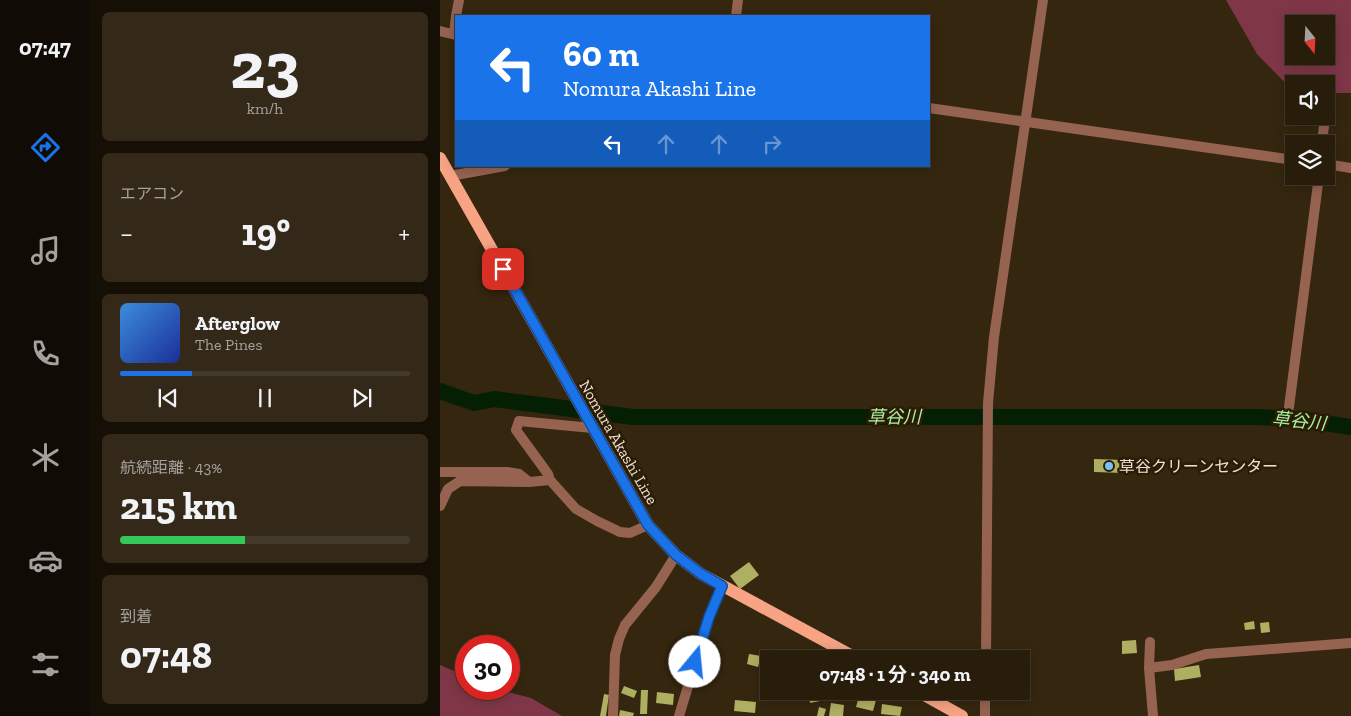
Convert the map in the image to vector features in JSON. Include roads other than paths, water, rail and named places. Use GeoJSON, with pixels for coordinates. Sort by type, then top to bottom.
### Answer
{"type":"FeatureCollection","features":[{"type":"Feature","properties":{"kind":"main road","name":"Nomura Akashi Line"},"geometry":{"type":"LineString","coordinates":[[440,158],[648,525],[676,555],[701,574],[841,650]]}},
{"type":"Feature","properties":{"kind":"main road"},"geometry":{"type":"LineString","coordinates":[[933,700],[962,716]]}},
{"type":"Feature","properties":{"kind":"street"},"geometry":{"type":"LineString","coordinates":[[456,15],[459,0]]}},
{"type":"Feature","properties":{"kind":"street"},"geometry":{"type":"LineString","coordinates":[[736,15],[738,0]]}},
{"type":"Feature","properties":{"kind":"street"},"geometry":{"type":"LineString","coordinates":[[986,650],[988,403],[994,337],[1043,0]]}},
{"type":"Feature","properties":{"kind":"street"},"geometry":{"type":"LineString","coordinates":[[440,31],[455,34]]}},
{"type":"Feature","properties":{"kind":"street"},"geometry":{"type":"LineString","coordinates":[[930,108],[1285,159]]}},
{"type":"Feature","properties":{"kind":"street"},"geometry":{"type":"LineString","coordinates":[[1335,165],[1351,168]]}},
{"type":"Feature","properties":{"kind":"street"},"geometry":{"type":"LineString","coordinates":[[450,176],[500,167]]}},
{"type":"Feature","properties":{"kind":"street"},"geometry":{"type":"LineString","coordinates":[[1289,407],[1317,185]]}},
{"type":"Feature","properties":{"kind":"street"},"geometry":{"type":"LineString","coordinates":[[592,428],[519,421],[516,430],[548,474],[550,480],[576,509],[620,532],[630,533],[648,525]]}},
{"type":"Feature","properties":{"kind":"street"},"geometry":{"type":"LineString","coordinates":[[440,472],[507,472],[518,474],[529,482]]}},
{"type":"Feature","properties":{"kind":"street"},"geometry":{"type":"LineString","coordinates":[[440,506],[448,489],[460,481],[529,482],[550,480]]}},
{"type":"Feature","properties":{"kind":"street"},"geometry":{"type":"LineString","coordinates":[[613,716],[615,655],[619,639],[625,625],[656,587],[676,555]]}},
{"type":"Feature","properties":{"kind":"street"},"geometry":{"type":"LineString","coordinates":[[679,716],[709,617],[722,586]]}},
{"type":"Feature","properties":{"kind":"street"},"geometry":{"type":"LineString","coordinates":[[1150,642],[1149,668],[1153,716]]}},
{"type":"Feature","properties":{"kind":"street"},"geometry":{"type":"LineString","coordinates":[[1149,668],[1172,665],[1206,654],[1351,642]]}},
{"type":"Feature","properties":{"kind":"street"},"geometry":{"type":"LineString","coordinates":[[985,716],[986,700]]}},
{"type":"Feature","properties":{"kind":"waterway","name":"草谷川"},"geometry":{"type":"LineString","coordinates":[[440,391],[474,403],[494,399],[633,417],[1259,417],[1306,420],[1351,427]]}},
{"type":"Feature","properties":{"kind":"place","name":"草谷クリーンセンター"},"geometry":{"type":"Point","coordinates":[1109,466]}}]}
